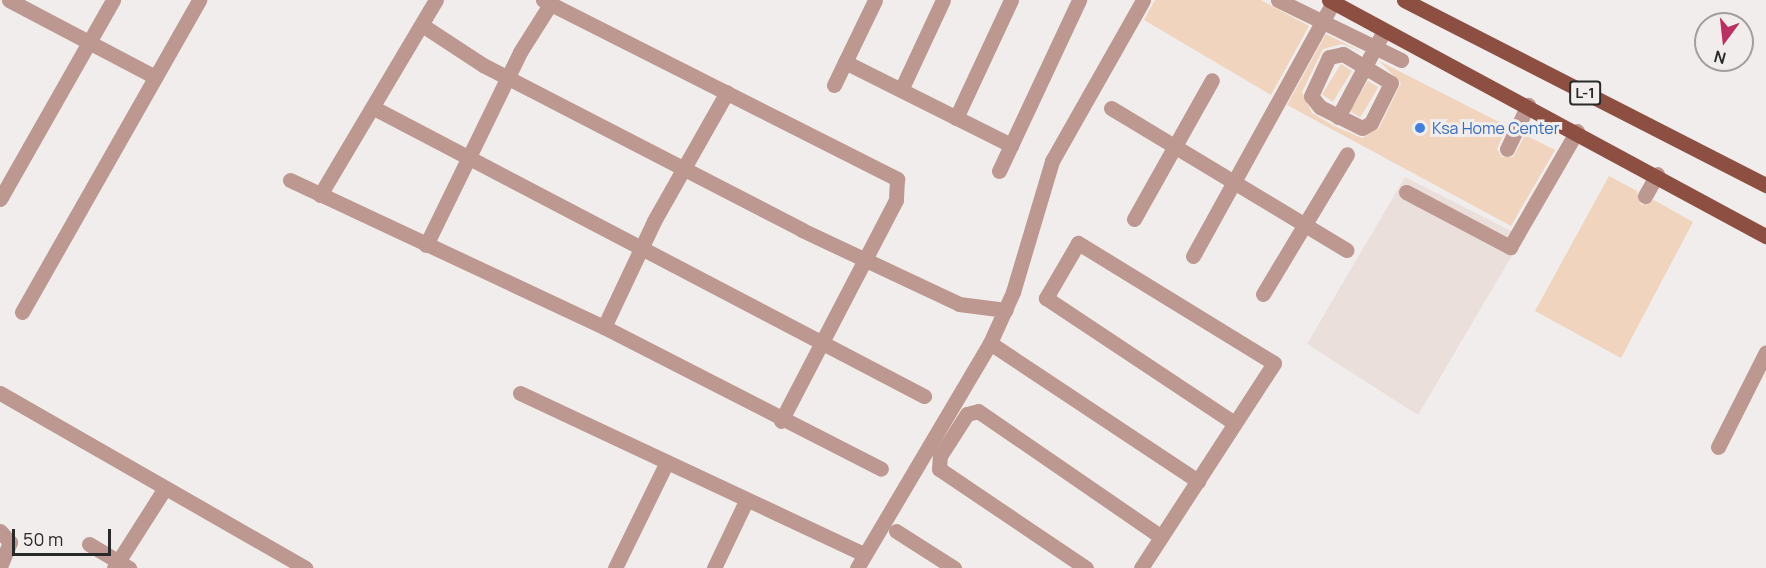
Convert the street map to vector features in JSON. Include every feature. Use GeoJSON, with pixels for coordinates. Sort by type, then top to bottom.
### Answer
{"type":"FeatureCollection","features":[{"type":"Feature","properties":{"kind":"main road","name":"L-1"},"geometry":{"type":"LineString","coordinates":[[1404,0],[1766,185]]}},
{"type":"Feature","properties":{"kind":"main road","name":"L-1"},"geometry":{"type":"LineString","coordinates":[[1331,1],[1384,31],[1576,130],[1766,237]]}},
{"type":"Feature","properties":{"kind":"street"},"geometry":{"type":"LineString","coordinates":[[9,0],[155,77]]}},
{"type":"Feature","properties":{"kind":"street"},"geometry":{"type":"LineString","coordinates":[[0,199],[113,0]]}},
{"type":"Feature","properties":{"kind":"street"},"geometry":{"type":"LineString","coordinates":[[22,312],[199,0]]}},
{"type":"Feature","properties":{"kind":"street"},"geometry":{"type":"LineString","coordinates":[[320,195],[374,108],[436,0]]}},
{"type":"Feature","properties":{"kind":"street"},"geometry":{"type":"LineString","coordinates":[[834,86],[875,0]]}},
{"type":"Feature","properties":{"kind":"street"},"geometry":{"type":"LineString","coordinates":[[901,90],[943,0]]}},
{"type":"Feature","properties":{"kind":"street"},"geometry":{"type":"LineString","coordinates":[[956,118],[1011,0]]}},
{"type":"Feature","properties":{"kind":"street"},"geometry":{"type":"LineString","coordinates":[[999,171],[1079,0]]}},
{"type":"Feature","properties":{"kind":"street"},"geometry":{"type":"LineString","coordinates":[[520,393],[746,501],[860,561],[990,343],[1006,310],[1052,161],[1143,0]]}},
{"type":"Feature","properties":{"kind":"street"},"geometry":{"type":"LineString","coordinates":[[1278,0],[1401,60]]}},
{"type":"Feature","properties":{"kind":"street"},"geometry":{"type":"LineString","coordinates":[[1193,256],[1237,184],[1331,1]]}},
{"type":"Feature","properties":{"kind":"street"},"geometry":{"type":"LineString","coordinates":[[426,246],[511,80],[520,52],[547,2],[897,179],[900,191],[781,421]]}},
{"type":"Feature","properties":{"kind":"street"},"geometry":{"type":"LineString","coordinates":[[422,25],[511,80],[866,260],[972,310],[1006,310]]}},
{"type":"Feature","properties":{"kind":"street"},"geometry":{"type":"LineString","coordinates":[[1338,117],[1384,31]]}},
{"type":"Feature","properties":{"kind":"street"},"geometry":{"type":"LineString","coordinates":[[1343,54],[1389,80],[1389,89],[1369,126],[1338,117],[1311,96],[1329,57],[1343,54]]}},
{"type":"Feature","properties":{"kind":"street"},"geometry":{"type":"LineString","coordinates":[[845,62],[1011,145]]}},
{"type":"Feature","properties":{"kind":"street"},"geometry":{"type":"LineString","coordinates":[[1134,219],[1212,80]]}},
{"type":"Feature","properties":{"kind":"street"},"geometry":{"type":"LineString","coordinates":[[604,327],[641,251],[727,92]]}},
{"type":"Feature","properties":{"kind":"street"},"geometry":{"type":"LineString","coordinates":[[1507,149],[1528,105]]}},
{"type":"Feature","properties":{"kind":"street"},"geometry":{"type":"LineString","coordinates":[[374,108],[470,162],[924,396]]}},
{"type":"Feature","properties":{"kind":"street"},"geometry":{"type":"LineString","coordinates":[[1111,108],[1346,250]]}},
{"type":"Feature","properties":{"kind":"street"},"geometry":{"type":"LineString","coordinates":[[1406,192],[1510,247],[1576,130]]}},
{"type":"Feature","properties":{"kind":"street"},"geometry":{"type":"LineString","coordinates":[[1263,294],[1347,153]]}},
{"type":"Feature","properties":{"kind":"street"},"geometry":{"type":"LineString","coordinates":[[1645,196],[1657,174]]}},
{"type":"Feature","properties":{"kind":"street"},"geometry":{"type":"LineString","coordinates":[[290,180],[426,246],[604,327],[781,421],[881,469]]}},
{"type":"Feature","properties":{"kind":"street"},"geometry":{"type":"LineString","coordinates":[[1141,568],[1274,363],[1078,243],[1046,298],[1234,423]]}},
{"type":"Feature","properties":{"kind":"street"},"geometry":{"type":"LineString","coordinates":[[990,343],[1198,481]]}},
{"type":"Feature","properties":{"kind":"street"},"geometry":{"type":"LineString","coordinates":[[1718,447],[1766,352]]}},
{"type":"Feature","properties":{"kind":"street"},"geometry":{"type":"LineString","coordinates":[[0,393],[305,568]]}},
{"type":"Feature","properties":{"kind":"street"},"geometry":{"type":"LineString","coordinates":[[1086,568],[939,469],[940,456],[967,414],[978,411],[1161,537]]}},
{"type":"Feature","properties":{"kind":"street"},"geometry":{"type":"LineString","coordinates":[[615,568],[667,462]]}},
{"type":"Feature","properties":{"kind":"street"},"geometry":{"type":"LineString","coordinates":[[89,543],[121,566],[165,488]]}},
{"type":"Feature","properties":{"kind":"street"},"geometry":{"type":"LineString","coordinates":[[714,568],[746,501]]}},
{"type":"Feature","properties":{"kind":"street"},"geometry":{"type":"LineString","coordinates":[[0,531],[10,542],[0,567]]}},
{"type":"Feature","properties":{"kind":"street"},"geometry":{"type":"LineString","coordinates":[[896,531],[954,568]]}},
{"type":"Feature","properties":{"kind":"shaded area"},"geometry":{"type":"Polygon","coordinates":[[[1570,157],[1418,415],[1307,344],[1405,177],[1513,232],[1570,157]]]}},
{"type":"Feature","properties":{"kind":"building"},"geometry":{"type":"Polygon","coordinates":[[[1155,0],[1261,0],[1309,26],[1271,95],[1144,20],[1155,0]]]}},
{"type":"Feature","properties":{"kind":"building"},"geometry":{"type":"Polygon","coordinates":[[[1326,34],[1362,52],[1342,44],[1323,49],[1302,92],[1312,113],[1334,126],[1362,138],[1379,128],[1401,83],[1379,61],[1507,126],[1497,149],[1502,157],[1513,157],[1525,135],[1555,150],[1511,226],[1287,105],[1326,34]]]}},
{"type":"Feature","properties":{"kind":"building"},"geometry":{"type":"Polygon","coordinates":[[[1341,64],[1352,71],[1333,101],[1322,95],[1341,64]]]}},
{"type":"Feature","properties":{"kind":"building"},"geometry":{"type":"Polygon","coordinates":[[[1368,81],[1378,87],[1360,117],[1350,111],[1368,81]]]}},
{"type":"Feature","properties":{"kind":"building"},"geometry":{"type":"Polygon","coordinates":[[[1609,176],[1637,191],[1641,205],[1654,200],[1693,222],[1621,358],[1535,311],[1609,176]]]}},
{"type":"Feature","properties":{"kind":"place","name":"Ksa Home Center"},"geometry":{"type":"Point","coordinates":[1420,128]}}]}
